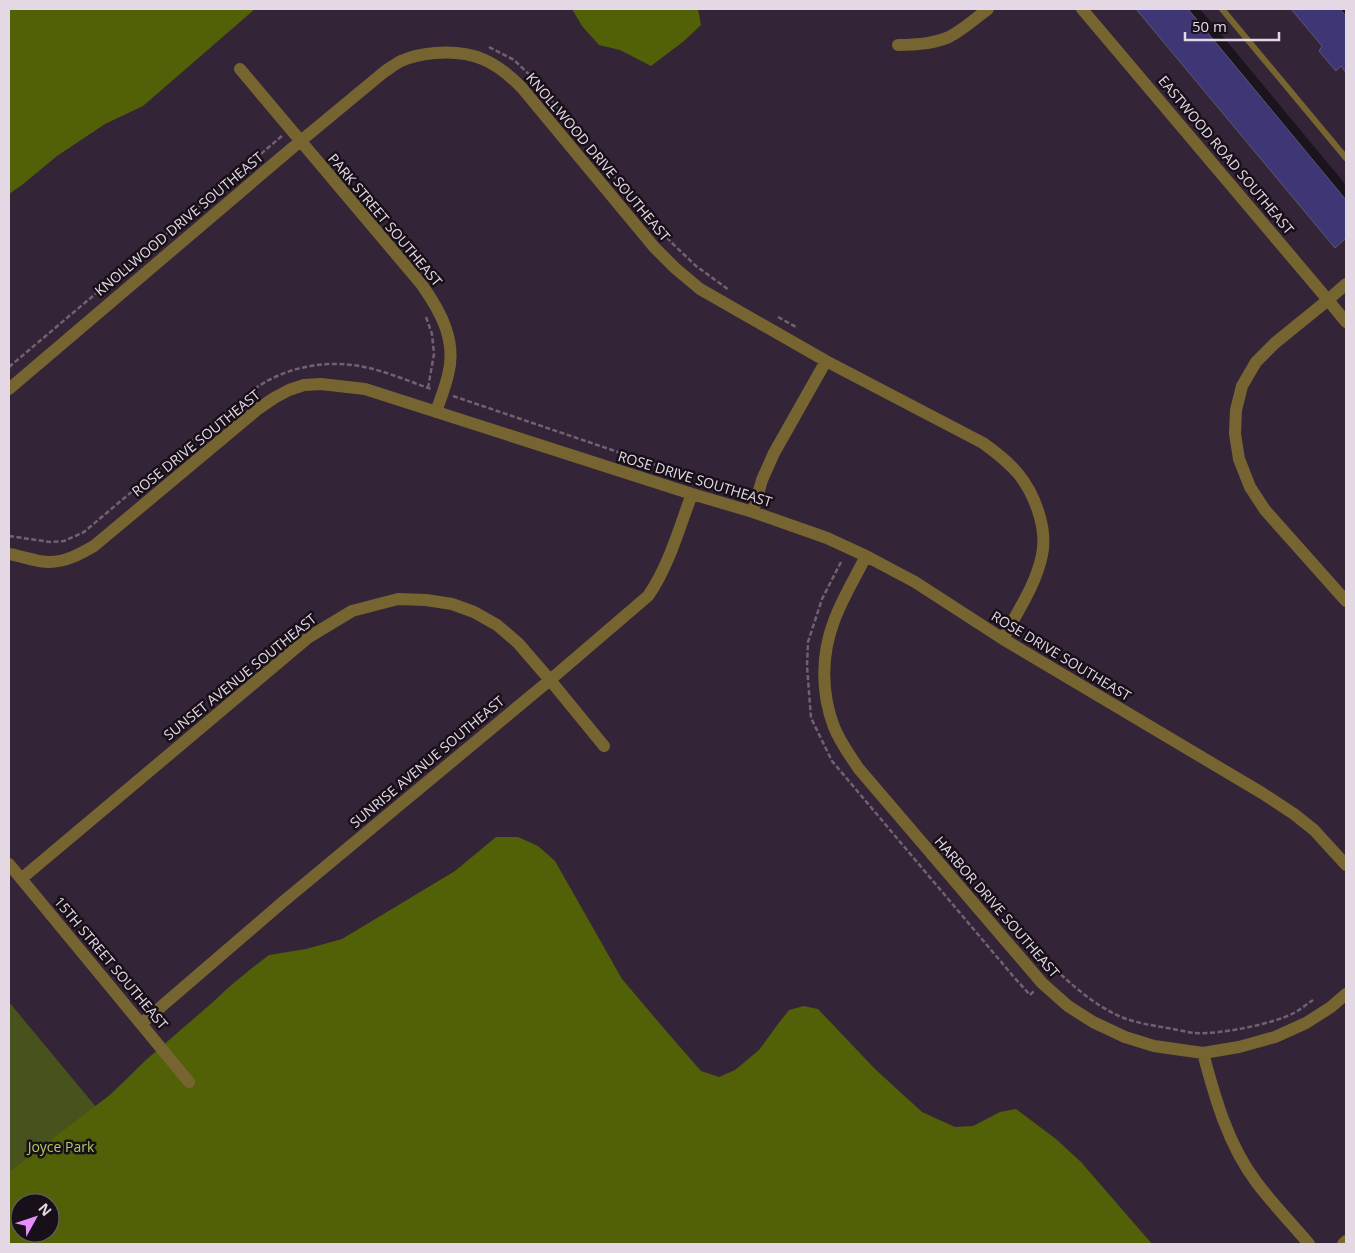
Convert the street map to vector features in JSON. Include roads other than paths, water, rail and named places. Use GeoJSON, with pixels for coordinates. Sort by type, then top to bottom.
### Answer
{"type":"FeatureCollection","features":[{"type":"Feature","properties":{"kind":"street"},"geometry":{"type":"LineString","coordinates":[[898,45],[934,42],[950,36],[988,9]]}},
{"type":"Feature","properties":{"kind":"street","name":"EASTWOOD ROAD SOUTHEAST"},"geometry":{"type":"LineString","coordinates":[[1082,9],[1203,150],[1346,322]]}},
{"type":"Feature","properties":{"kind":"street","name":"KNOLLWOOD DRIVE SOUTHEAST"},"geometry":{"type":"LineString","coordinates":[[9,389],[295,145],[384,72],[401,61],[420,54],[458,52],[476,56],[493,63],[509,74],[654,247],[700,289],[826,361],[982,443],[1000,455],[1015,469],[1027,484],[1035,500],[1043,529],[1043,546],[1042,556],[1033,583],[1003,639]]}},
{"type":"Feature","properties":{"kind":"street","name":"PARK STREET SOUTHEAST"},"geometry":{"type":"LineString","coordinates":[[240,69],[295,145],[422,285],[435,304],[445,324],[450,344],[448,374],[436,412]]}},
{"type":"Feature","properties":{"kind":"street"},"geometry":{"type":"LineString","coordinates":[[1346,284],[1275,343],[1256,362],[1242,386],[1236,410],[1235,434],[1239,459],[1250,487],[1266,510],[1346,601]]}},
{"type":"Feature","properties":{"kind":"street"},"geometry":{"type":"LineString","coordinates":[[753,512],[762,480],[774,453],[826,361]]}},
{"type":"Feature","properties":{"kind":"street","name":"ROSE DRIVE SOUTHEAST"},"geometry":{"type":"LineString","coordinates":[[9,554],[48,562],[61,561],[75,557],[94,546],[258,409],[289,390],[304,385],[321,384],[364,389],[753,512],[827,538],[866,556],[915,582],[1003,639],[1262,793],[1314,830],[1346,865]]}},
{"type":"Feature","properties":{"kind":"street","name":"SUNRISE AVENUE SOUTHEAST"},"geometry":{"type":"LineString","coordinates":[[141,1024],[292,894],[550,680],[648,596],[658,582],[692,494]]}},
{"type":"Feature","properties":{"kind":"street","name":"HARBOR DRIVE SOUTHEAST"},"geometry":{"type":"LineString","coordinates":[[866,556],[834,622],[826,649],[823,676],[827,703],[834,727],[859,769],[1042,983],[1068,1006],[1092,1022],[1125,1037],[1154,1046],[1202,1053],[1239,1048],[1276,1037],[1306,1023],[1346,994]]}},
{"type":"Feature","properties":{"kind":"street","name":"SUNSET AVENUE SOUTHEAST"},"geometry":{"type":"LineString","coordinates":[[21,879],[309,637],[352,611],[398,599],[426,600],[452,604],[474,612],[497,625],[518,643],[604,746]]}},
{"type":"Feature","properties":{"kind":"street","name":"15TH STREET SOUTHEAST"},"geometry":{"type":"LineString","coordinates":[[9,864],[189,1082]]}},
{"type":"Feature","properties":{"kind":"street"},"geometry":{"type":"LineString","coordinates":[[1202,1053],[1227,1129],[1241,1157],[1257,1183],[1309,1244]]}},
{"type":"Feature","properties":{"kind":"street"},"geometry":{"type":"LineString","coordinates":[[1343,1244],[1346,1241]]}},
{"type":"Feature","properties":{"kind":"lane"},"geometry":{"type":"LineString","coordinates":[[1222,9],[1346,158]]}},
{"type":"Feature","properties":{"kind":"park label","name":"Joyce Park"},"geometry":{"type":"Point","coordinates":[61,1147]}}]}
